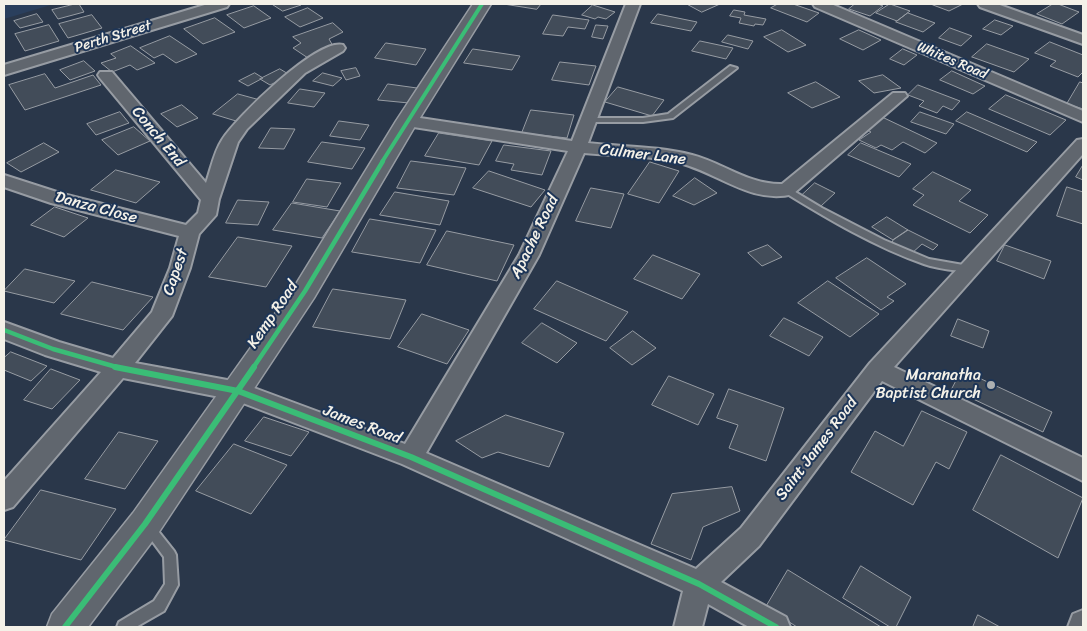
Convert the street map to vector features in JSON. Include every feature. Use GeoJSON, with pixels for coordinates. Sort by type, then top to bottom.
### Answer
{"type":"FeatureCollection","features":[{"type":"Feature","properties":{"kind":"street","name":"Perth Street"},"geometry":{"type":"LineString","coordinates":[[4,70],[222,4]]}},
{"type":"Feature","properties":{"kind":"street","name":"Kemp Road"},"geometry":{"type":"LineString","coordinates":[[65,627],[145,524],[305,291],[408,121],[482,4]]}},
{"type":"Feature","properties":{"kind":"street","name":"Apache Road"},"geometry":{"type":"LineString","coordinates":[[411,457],[529,255],[578,147],[633,4]]}},
{"type":"Feature","properties":{"kind":"street","name":"Whites Road"},"geometry":{"type":"LineString","coordinates":[[820,4],[1083,117]]}},
{"type":"Feature","properties":{"kind":"street"},"geometry":{"type":"LineString","coordinates":[[985,4],[1083,40]]}},
{"type":"Feature","properties":{"kind":"street","name":"Capest"},"geometry":{"type":"LineString","coordinates":[[4,499],[161,316],[180,268],[190,232],[207,215],[210,199],[229,142],[241,125],[300,70],[338,48]]}},
{"type":"Feature","properties":{"kind":"street","name":"Conch End"},"geometry":{"type":"LineString","coordinates":[[106,75],[210,199]]}},
{"type":"Feature","properties":{"kind":"street"},"geometry":{"type":"LineString","coordinates":[[787,190],[899,96]]}},
{"type":"Feature","properties":{"kind":"street","name":"Culmer Lane"},"geometry":{"type":"LineString","coordinates":[[408,121],[578,147],[662,154],[687,159],[716,169],[746,186],[771,192],[787,190]]}},
{"type":"Feature","properties":{"kind":"street","name":"Saint James Road"},"geometry":{"type":"LineString","coordinates":[[699,584],[750,537],[878,370],[1083,144]]}},
{"type":"Feature","properties":{"kind":"street","name":"Danza Close"},"geometry":{"type":"LineString","coordinates":[[4,181],[58,199],[190,232]]}},
{"type":"Feature","properties":{"kind":"street","name":"James Road"},"geometry":{"type":"LineString","coordinates":[[4,330],[53,349],[118,368],[238,391],[411,457],[699,584],[776,627]]}},
{"type":"Feature","properties":{"kind":"street"},"geometry":{"type":"LineString","coordinates":[[878,370],[1083,470]]}},
{"type":"Feature","properties":{"kind":"street"},"geometry":{"type":"LineString","coordinates":[[688,627],[699,584]]}},
{"type":"Feature","properties":{"kind":"lane"},"geometry":{"type":"LineString","coordinates":[[588,120],[644,120],[670,116],[732,68]]}},
{"type":"Feature","properties":{"kind":"lane"},"geometry":{"type":"LineString","coordinates":[[787,190],[819,210],[881,242],[926,262],[969,269]]}},
{"type":"Feature","properties":{"kind":"lane"},"geometry":{"type":"LineString","coordinates":[[124,627],[159,606],[172,584],[170,555],[145,524]]}},
{"type":"Feature","properties":{"kind":"shaded area"},"geometry":{"type":"Polygon","coordinates":[[[4,4],[54,4],[4,19],[4,4]]]}},
{"type":"Feature","properties":{"kind":"building"},"geometry":{"type":"Polygon","coordinates":[[[79,4],[84,12],[58,19],[52,10],[79,4]]]}},
{"type":"Feature","properties":{"kind":"building"},"geometry":{"type":"Polygon","coordinates":[[[272,4],[299,4],[301,5],[283,11],[272,4]]]}},
{"type":"Feature","properties":{"kind":"building"},"geometry":{"type":"Polygon","coordinates":[[[504,4],[541,4],[537,9],[504,4]]]}},
{"type":"Feature","properties":{"kind":"building"},"geometry":{"type":"Polygon","coordinates":[[[687,4],[720,4],[702,12],[687,4]]]}},
{"type":"Feature","properties":{"kind":"building"},"geometry":{"type":"Polygon","coordinates":[[[778,4],[793,4],[819,13],[807,22],[771,8],[778,4]]]}},
{"type":"Feature","properties":{"kind":"building"},"geometry":{"type":"Polygon","coordinates":[[[855,4],[878,4],[883,6],[870,16],[849,9],[855,4]]]}},
{"type":"Feature","properties":{"kind":"building"},"geometry":{"type":"Polygon","coordinates":[[[890,4],[910,11],[897,21],[876,13],[890,4]]]}},
{"type":"Feature","properties":{"kind":"building"},"geometry":{"type":"Polygon","coordinates":[[[963,4],[949,11],[933,5],[963,4]]]}},
{"type":"Feature","properties":{"kind":"building"},"geometry":{"type":"Polygon","coordinates":[[[1053,4],[1079,12],[1062,24],[1037,14],[1053,4]]]}},
{"type":"Feature","properties":{"kind":"building"},"geometry":{"type":"Polygon","coordinates":[[[593,5],[615,12],[606,19],[598,17],[595,19],[582,15],[593,5]]]}},
{"type":"Feature","properties":{"kind":"building"},"geometry":{"type":"Polygon","coordinates":[[[254,6],[271,18],[244,28],[227,15],[254,6]]]}},
{"type":"Feature","properties":{"kind":"building"},"geometry":{"type":"Polygon","coordinates":[[[308,8],[323,18],[300,27],[285,17],[308,8]]]}},
{"type":"Feature","properties":{"kind":"building"},"geometry":{"type":"Polygon","coordinates":[[[734,10],[745,12],[744,15],[766,19],[763,25],[755,24],[754,26],[739,23],[741,18],[730,16],[734,10]]]}},
{"type":"Feature","properties":{"kind":"building"},"geometry":{"type":"Polygon","coordinates":[[[908,13],[935,23],[923,32],[896,22],[908,13]]]}},
{"type":"Feature","properties":{"kind":"building"},"geometry":{"type":"Polygon","coordinates":[[[37,14],[43,22],[20,28],[14,21],[37,14]]]}},
{"type":"Feature","properties":{"kind":"building"},"geometry":{"type":"Polygon","coordinates":[[[658,14],[697,22],[691,31],[651,23],[658,14]]]}},
{"type":"Feature","properties":{"kind":"building"},"geometry":{"type":"Polygon","coordinates":[[[92,15],[102,28],[68,38],[59,24],[92,15]]]}},
{"type":"Feature","properties":{"kind":"building"},"geometry":{"type":"Polygon","coordinates":[[[553,15],[589,20],[585,29],[568,27],[563,36],[543,34],[553,15]]]}},
{"type":"Feature","properties":{"kind":"building"},"geometry":{"type":"Polygon","coordinates":[[[215,18],[235,32],[203,44],[184,29],[215,18]]]}},
{"type":"Feature","properties":{"kind":"building"},"geometry":{"type":"Polygon","coordinates":[[[995,20],[1013,26],[1001,35],[983,29],[995,20]]]}},
{"type":"Feature","properties":{"kind":"building"},"geometry":{"type":"Polygon","coordinates":[[[333,23],[343,32],[329,39],[333,46],[311,60],[293,48],[301,43],[293,37],[333,23]]]}},
{"type":"Feature","properties":{"kind":"building"},"geometry":{"type":"Polygon","coordinates":[[[49,25],[59,41],[25,51],[15,34],[49,25]]]}},
{"type":"Feature","properties":{"kind":"building"},"geometry":{"type":"Polygon","coordinates":[[[596,25],[608,26],[603,39],[592,37],[596,25]]]}},
{"type":"Feature","properties":{"kind":"building"},"geometry":{"type":"Polygon","coordinates":[[[950,28],[972,36],[961,46],[939,38],[950,28]]]}},
{"type":"Feature","properties":{"kind":"building"},"geometry":{"type":"Polygon","coordinates":[[[782,30],[806,45],[788,52],[764,37],[782,30]]]}},
{"type":"Feature","properties":{"kind":"building"},"geometry":{"type":"Polygon","coordinates":[[[859,30],[881,40],[863,50],[840,39],[859,30]]]}},
{"type":"Feature","properties":{"kind":"building"},"geometry":{"type":"Polygon","coordinates":[[[728,35],[753,41],[748,49],[722,42],[728,35]]]}},
{"type":"Feature","properties":{"kind":"building"},"geometry":{"type":"Polygon","coordinates":[[[170,36],[197,54],[176,63],[163,54],[154,58],[140,48],[170,36]]]}},
{"type":"Feature","properties":{"kind":"building"},"geometry":{"type":"Polygon","coordinates":[[[700,41],[733,48],[726,59],[692,51],[700,41]]]}},
{"type":"Feature","properties":{"kind":"building"},"geometry":{"type":"Polygon","coordinates":[[[1050,42],[1083,55],[1083,72],[1078,77],[1050,66],[1056,61],[1035,53],[1050,42]]]}},
{"type":"Feature","properties":{"kind":"building"},"geometry":{"type":"Polygon","coordinates":[[[386,43],[426,49],[416,65],[375,58],[386,43]]]}},
{"type":"Feature","properties":{"kind":"building"},"geometry":{"type":"Polygon","coordinates":[[[987,44],[1029,59],[1014,72],[972,57],[987,44]]]}},
{"type":"Feature","properties":{"kind":"building"},"geometry":{"type":"Polygon","coordinates":[[[131,46],[155,63],[137,70],[130,65],[112,72],[101,63],[116,58],[111,54],[131,46]]]}},
{"type":"Feature","properties":{"kind":"building"},"geometry":{"type":"Polygon","coordinates":[[[473,49],[520,56],[512,70],[464,63],[473,49]]]}},
{"type":"Feature","properties":{"kind":"building"},"geometry":{"type":"Polygon","coordinates":[[[903,49],[917,55],[904,65],[890,59],[903,49]]]}},
{"type":"Feature","properties":{"kind":"building"},"geometry":{"type":"Polygon","coordinates":[[[84,61],[95,71],[70,80],[60,70],[84,61]]]}},
{"type":"Feature","properties":{"kind":"building"},"geometry":{"type":"Polygon","coordinates":[[[560,62],[596,66],[589,85],[552,80],[560,62]]]}},
{"type":"Feature","properties":{"kind":"building"},"geometry":{"type":"Polygon","coordinates":[[[356,68],[360,76],[346,80],[341,71],[356,68]]]}},
{"type":"Feature","properties":{"kind":"building"},"geometry":{"type":"Polygon","coordinates":[[[280,69],[290,75],[270,85],[260,79],[280,69]]]}},
{"type":"Feature","properties":{"kind":"building"},"geometry":{"type":"Polygon","coordinates":[[[952,71],[985,86],[973,94],[940,80],[952,71]]]}},
{"type":"Feature","properties":{"kind":"building"},"geometry":{"type":"Polygon","coordinates":[[[255,73],[263,78],[248,86],[239,81],[255,73]]]}},
{"type":"Feature","properties":{"kind":"building"},"geometry":{"type":"Polygon","coordinates":[[[323,73],[342,78],[333,86],[313,81],[323,73]]]}},
{"type":"Feature","properties":{"kind":"building"},"geometry":{"type":"Polygon","coordinates":[[[45,74],[55,88],[93,75],[101,85],[25,110],[9,85],[45,74]]]}},
{"type":"Feature","properties":{"kind":"building"},"geometry":{"type":"Polygon","coordinates":[[[883,75],[901,88],[874,93],[859,81],[883,75]]]}},
{"type":"Feature","properties":{"kind":"building"},"geometry":{"type":"Polygon","coordinates":[[[816,82],[840,97],[812,108],[788,93],[816,82]]]}},
{"type":"Feature","properties":{"kind":"building"},"geometry":{"type":"Polygon","coordinates":[[[1080,82],[1083,83],[1083,109],[1067,104],[1080,82]]]}},
{"type":"Feature","properties":{"kind":"building"},"geometry":{"type":"Polygon","coordinates":[[[388,84],[417,88],[409,103],[378,100],[388,84]]]}},
{"type":"Feature","properties":{"kind":"building"},"geometry":{"type":"Polygon","coordinates":[[[918,85],[960,101],[952,110],[943,106],[937,113],[919,106],[924,101],[908,95],[918,85]]]}},
{"type":"Feature","properties":{"kind":"building"},"geometry":{"type":"Polygon","coordinates":[[[618,87],[664,100],[652,116],[605,102],[618,87]]]}},
{"type":"Feature","properties":{"kind":"building"},"geometry":{"type":"Polygon","coordinates":[[[300,89],[325,93],[314,107],[288,103],[300,89]]]}},
{"type":"Feature","properties":{"kind":"building"},"geometry":{"type":"Polygon","coordinates":[[[238,94],[260,100],[236,121],[213,114],[238,94]]]}},
{"type":"Feature","properties":{"kind":"building"},"geometry":{"type":"Polygon","coordinates":[[[1006,95],[1066,120],[1050,135],[989,109],[1006,95]]]}},
{"type":"Feature","properties":{"kind":"building"},"geometry":{"type":"Polygon","coordinates":[[[182,105],[198,118],[177,127],[161,114],[182,105]]]}},
{"type":"Feature","properties":{"kind":"building"},"geometry":{"type":"Polygon","coordinates":[[[531,110],[574,115],[567,138],[522,133],[531,110]]]}},
{"type":"Feature","properties":{"kind":"building"},"geometry":{"type":"Polygon","coordinates":[[[120,112],[129,123],[96,135],[87,124],[120,112]]]}},
{"type":"Feature","properties":{"kind":"building"},"geometry":{"type":"Polygon","coordinates":[[[920,112],[954,124],[946,134],[911,122],[920,112]]]}},
{"type":"Feature","properties":{"kind":"building"},"geometry":{"type":"Polygon","coordinates":[[[967,112],[1037,142],[1027,152],[956,121],[967,112]]]}},
{"type":"Feature","properties":{"kind":"building"},"geometry":{"type":"Polygon","coordinates":[[[882,117],[937,143],[925,153],[903,142],[892,150],[881,145],[876,148],[859,140],[871,132],[865,129],[882,117]]]}},
{"type":"Feature","properties":{"kind":"building"},"geometry":{"type":"Polygon","coordinates":[[[339,121],[369,125],[360,140],[330,136],[339,121]]]}},
{"type":"Feature","properties":{"kind":"building"},"geometry":{"type":"Polygon","coordinates":[[[134,127],[150,141],[118,155],[102,140],[134,127]]]}},
{"type":"Feature","properties":{"kind":"building"},"geometry":{"type":"Polygon","coordinates":[[[271,128],[295,129],[284,149],[259,148],[271,128]]]}},
{"type":"Feature","properties":{"kind":"building"},"geometry":{"type":"Polygon","coordinates":[[[439,133],[492,141],[479,165],[425,156],[439,133]]]}},
{"type":"Feature","properties":{"kind":"building"},"geometry":{"type":"Polygon","coordinates":[[[322,142],[365,148],[352,169],[308,162],[322,142]]]}},
{"type":"Feature","properties":{"kind":"building"},"geometry":{"type":"Polygon","coordinates":[[[44,143],[59,152],[21,172],[7,163],[44,143]]]}},
{"type":"Feature","properties":{"kind":"building"},"geometry":{"type":"Polygon","coordinates":[[[861,143],[911,164],[899,177],[848,155],[861,143]]]}},
{"type":"Feature","properties":{"kind":"building"},"geometry":{"type":"Polygon","coordinates":[[[504,145],[551,151],[542,175],[511,170],[514,164],[496,161],[504,145]]]}},
{"type":"Feature","properties":{"kind":"building"},"geometry":{"type":"Polygon","coordinates":[[[411,161],[466,168],[454,195],[397,188],[411,161]]]}},
{"type":"Feature","properties":{"kind":"building"},"geometry":{"type":"Polygon","coordinates":[[[650,162],[679,171],[659,203],[628,194],[650,162]]]}},
{"type":"Feature","properties":{"kind":"building"},"geometry":{"type":"Polygon","coordinates":[[[1083,165],[1083,180],[1076,177],[1083,165]]]}},
{"type":"Feature","properties":{"kind":"building"},"geometry":{"type":"Polygon","coordinates":[[[116,170],[160,182],[136,203],[91,190],[116,170]]]}},
{"type":"Feature","properties":{"kind":"building"},"geometry":{"type":"Polygon","coordinates":[[[489,171],[545,190],[531,207],[473,188],[489,171]]]}},
{"type":"Feature","properties":{"kind":"building"},"geometry":{"type":"Polygon","coordinates":[[[933,172],[971,190],[959,201],[988,215],[970,233],[913,205],[924,195],[913,189],[933,172]]]}},
{"type":"Feature","properties":{"kind":"building"},"geometry":{"type":"Polygon","coordinates":[[[695,178],[717,193],[694,205],[673,196],[695,178]]]}},
{"type":"Feature","properties":{"kind":"building"},"geometry":{"type":"Polygon","coordinates":[[[307,179],[341,183],[327,207],[293,202],[307,179]]]}},
{"type":"Feature","properties":{"kind":"building"},"geometry":{"type":"Polygon","coordinates":[[[815,183],[835,193],[821,206],[800,197],[815,183]]]}},
{"type":"Feature","properties":{"kind":"building"},"geometry":{"type":"Polygon","coordinates":[[[1067,187],[1083,192],[1083,224],[1057,216],[1067,187]]]}},
{"type":"Feature","properties":{"kind":"building"},"geometry":{"type":"Polygon","coordinates":[[[591,188],[624,194],[611,228],[576,221],[591,188]]]}},
{"type":"Feature","properties":{"kind":"building"},"geometry":{"type":"Polygon","coordinates":[[[395,192],[449,201],[440,225],[380,215],[395,192]]]}},
{"type":"Feature","properties":{"kind":"building"},"geometry":{"type":"Polygon","coordinates":[[[238,200],[269,202],[258,225],[226,223],[238,200]]]}},
{"type":"Feature","properties":{"kind":"building"},"geometry":{"type":"Polygon","coordinates":[[[292,203],[340,211],[322,238],[273,230],[292,203]]]}},
{"type":"Feature","properties":{"kind":"building"},"geometry":{"type":"Polygon","coordinates":[[[55,207],[88,218],[64,237],[31,225],[55,207]]]}},
{"type":"Feature","properties":{"kind":"building"},"geometry":{"type":"Polygon","coordinates":[[[887,217],[908,230],[893,240],[872,227],[887,217]]]}},
{"type":"Feature","properties":{"kind":"building"},"geometry":{"type":"Polygon","coordinates":[[[370,219],[436,230],[420,263],[352,252],[370,219]]]}},
{"type":"Feature","properties":{"kind":"building"},"geometry":{"type":"Polygon","coordinates":[[[908,230],[938,245],[933,250],[922,244],[911,254],[892,243],[893,240],[908,230]]]}},
{"type":"Feature","properties":{"kind":"building"},"geometry":{"type":"Polygon","coordinates":[[[447,231],[514,245],[497,281],[427,265],[447,231]]]}},
{"type":"Feature","properties":{"kind":"building"},"geometry":{"type":"Polygon","coordinates":[[[238,237],[292,246],[266,287],[209,277],[238,237]]]}},
{"type":"Feature","properties":{"kind":"building"},"geometry":{"type":"Polygon","coordinates":[[[768,245],[782,257],[762,266],[748,253],[768,245]]]}},
{"type":"Feature","properties":{"kind":"building"},"geometry":{"type":"Polygon","coordinates":[[[1005,245],[1051,261],[1044,279],[997,261],[1005,245]]]}},
{"type":"Feature","properties":{"kind":"building"},"geometry":{"type":"Polygon","coordinates":[[[653,255],[700,274],[682,299],[634,279],[653,255]]]}},
{"type":"Feature","properties":{"kind":"building"},"geometry":{"type":"Polygon","coordinates":[[[867,258],[906,284],[887,297],[894,301],[881,310],[836,278],[867,258]]]}},
{"type":"Feature","properties":{"kind":"building"},"geometry":{"type":"Polygon","coordinates":[[[25,269],[75,281],[54,303],[4,291],[25,269]]]}},
{"type":"Feature","properties":{"kind":"building"},"geometry":{"type":"Polygon","coordinates":[[[557,281],[628,312],[606,341],[534,309],[557,281]]]}},
{"type":"Feature","properties":{"kind":"building"},"geometry":{"type":"Polygon","coordinates":[[[828,281],[879,314],[850,337],[798,303],[828,281]]]}},
{"type":"Feature","properties":{"kind":"building"},"geometry":{"type":"Polygon","coordinates":[[[92,282],[153,297],[123,330],[61,314],[92,282]]]}},
{"type":"Feature","properties":{"kind":"building"},"geometry":{"type":"Polygon","coordinates":[[[333,289],[406,300],[390,339],[313,327],[333,289]]]}},
{"type":"Feature","properties":{"kind":"building"},"geometry":{"type":"Polygon","coordinates":[[[422,314],[469,330],[447,364],[398,347],[422,314]]]}},
{"type":"Feature","properties":{"kind":"building"},"geometry":{"type":"Polygon","coordinates":[[[784,318],[823,337],[809,356],[770,336],[784,318]]]}},
{"type":"Feature","properties":{"kind":"building"},"geometry":{"type":"Polygon","coordinates":[[[958,319],[989,331],[983,348],[951,336],[958,319]]]}},
{"type":"Feature","properties":{"kind":"building"},"geometry":{"type":"Polygon","coordinates":[[[542,323],[577,343],[557,363],[522,343],[542,323]]]}},
{"type":"Feature","properties":{"kind":"building"},"geometry":{"type":"Polygon","coordinates":[[[633,331],[656,348],[632,365],[610,348],[633,331]]]}},
{"type":"Feature","properties":{"kind":"building"},"geometry":{"type":"Polygon","coordinates":[[[11,352],[47,366],[31,381],[4,370],[4,358],[11,352]]]}},
{"type":"Feature","properties":{"kind":"building"},"geometry":{"type":"Polygon","coordinates":[[[51,369],[80,380],[52,409],[24,400],[51,369]]]}},
{"type":"Feature","properties":{"kind":"building"},"geometry":{"type":"Polygon","coordinates":[[[962,370],[1052,412],[1043,432],[952,389],[962,370]]]}},
{"type":"Feature","properties":{"kind":"building"},"geometry":{"type":"Polygon","coordinates":[[[669,376],[714,394],[698,425],[652,405],[669,376]]]}},
{"type":"Feature","properties":{"kind":"building"},"geometry":{"type":"Polygon","coordinates":[[[729,389],[784,408],[766,461],[729,448],[738,425],[717,418],[729,389]]]}},
{"type":"Feature","properties":{"kind":"building"},"geometry":{"type":"Polygon","coordinates":[[[922,411],[967,432],[949,469],[936,462],[913,505],[851,472],[875,431],[903,446],[922,411]]]}},
{"type":"Feature","properties":{"kind":"building"},"geometry":{"type":"Polygon","coordinates":[[[506,415],[564,433],[549,467],[498,452],[482,458],[456,441],[506,415]]]}},
{"type":"Feature","properties":{"kind":"building"},"geometry":{"type":"Polygon","coordinates":[[[264,417],[309,432],[291,456],[245,441],[264,417]]]}},
{"type":"Feature","properties":{"kind":"building"},"geometry":{"type":"Polygon","coordinates":[[[119,432],[158,441],[125,489],[85,479],[119,432]]]}},
{"type":"Feature","properties":{"kind":"building"},"geometry":{"type":"Polygon","coordinates":[[[234,444],[287,465],[251,514],[196,491],[234,444]]]}},
{"type":"Feature","properties":{"kind":"building"},"geometry":{"type":"Polygon","coordinates":[[[1001,455],[1083,498],[1058,558],[973,510],[1001,455]]]}},
{"type":"Feature","properties":{"kind":"building"},"geometry":{"type":"Polygon","coordinates":[[[732,487],[740,511],[703,527],[691,560],[651,544],[672,494],[732,487]]]}},
{"type":"Feature","properties":{"kind":"building"},"geometry":{"type":"Polygon","coordinates":[[[41,490],[116,509],[81,560],[4,540],[41,490]]]}},
{"type":"Feature","properties":{"kind":"building"},"geometry":{"type":"Polygon","coordinates":[[[861,566],[911,597],[896,627],[890,627],[843,598],[861,566]]]}},
{"type":"Feature","properties":{"kind":"building"},"geometry":{"type":"Polygon","coordinates":[[[788,570],[881,627],[797,627],[766,607],[788,570]]]}},
{"type":"Feature","properties":{"kind":"building"},"geometry":{"type":"Polygon","coordinates":[[[978,615],[1000,627],[973,627],[978,615]]]}},
{"type":"Feature","properties":{"kind":"cycle path"},"geometry":{"type":"LineString","coordinates":[[65,627],[145,524],[305,291],[407,121],[482,4]]}},
{"type":"Feature","properties":{"kind":"cycle path"},"geometry":{"type":"LineString","coordinates":[[4,330],[53,349],[118,368],[238,391],[411,457],[699,584],[776,627]]}},
{"type":"Feature","properties":{"kind":"place","name":"Maranatha Baptist Church"},"geometry":{"type":"Point","coordinates":[991,385]}}]}
